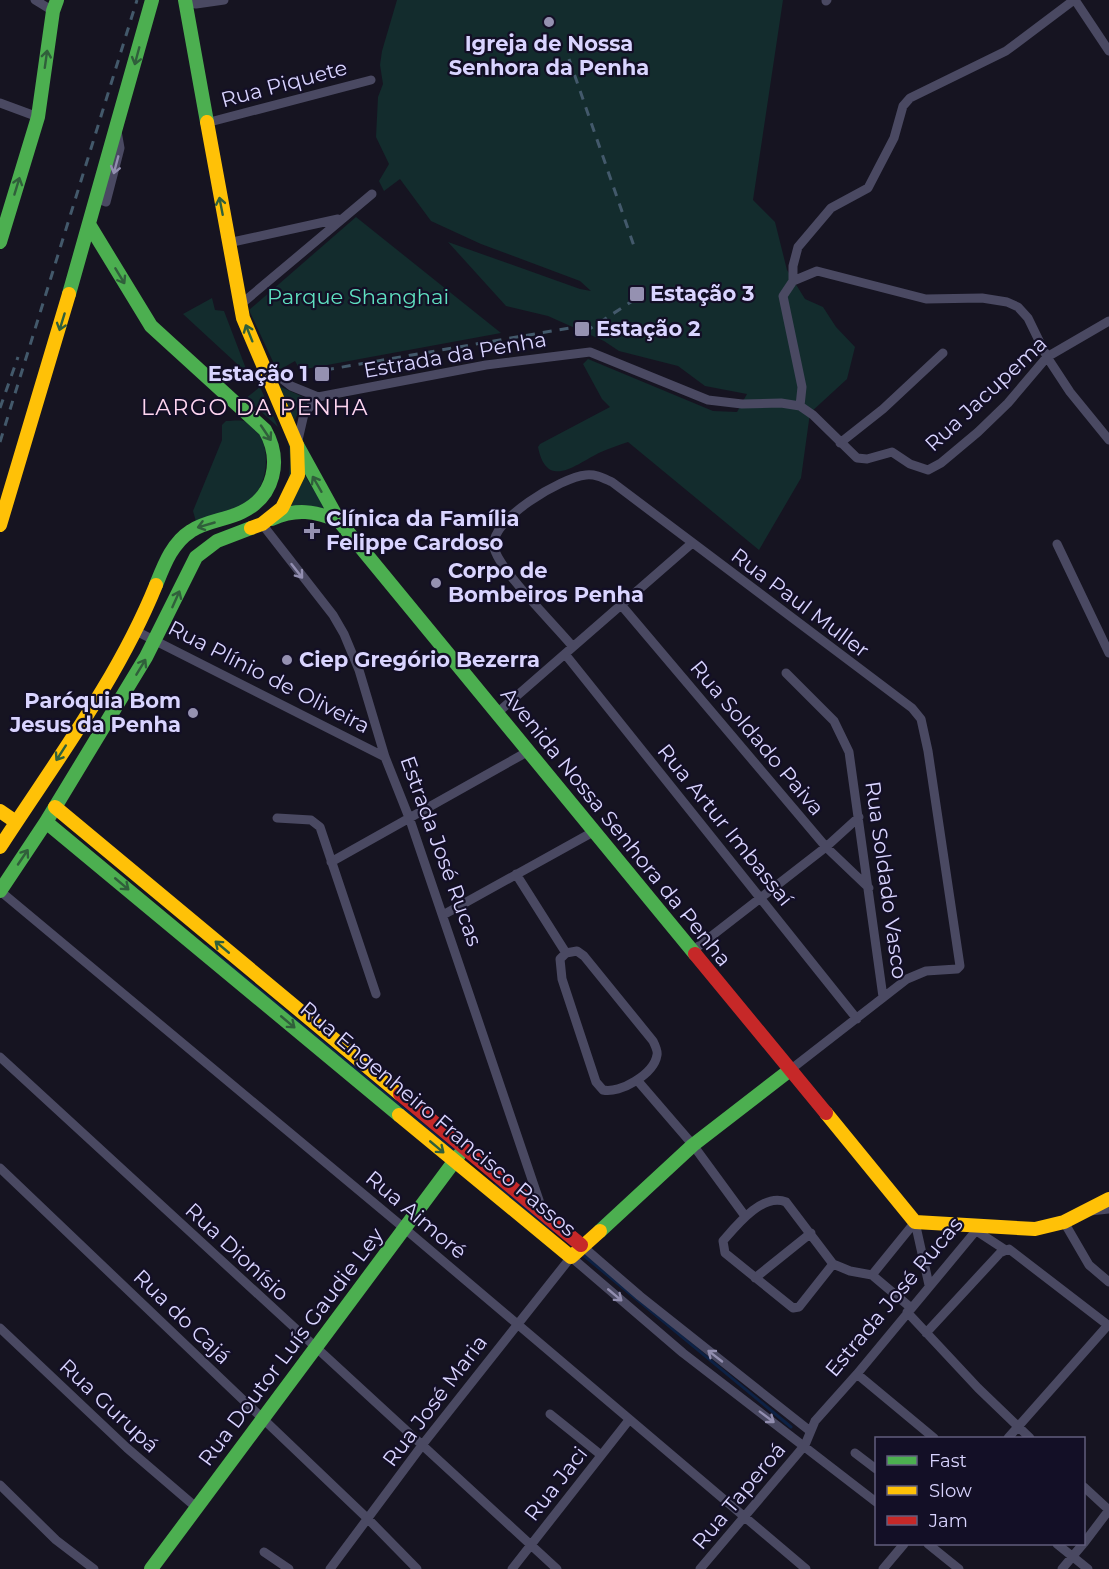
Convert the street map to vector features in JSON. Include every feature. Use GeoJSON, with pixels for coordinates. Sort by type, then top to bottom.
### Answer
{"type":"FeatureCollection","features":[{"type":"Feature","properties":{"kind":"street"},"geometry":{"type":"LineString","coordinates":[[0,242],[38,117],[55,5],[35,0]]}},
{"type":"Feature","properties":{"kind":"street"},"geometry":{"type":"LineString","coordinates":[[0,525],[90,226],[101,200],[117,129],[152,0]]}},
{"type":"Feature","properties":{"kind":"street"},"geometry":{"type":"LineString","coordinates":[[224,0],[196,4],[184,1],[240,305],[260,361],[297,445],[339,521]]}},
{"type":"Feature","properties":{"kind":"street"},"geometry":{"type":"LineString","coordinates":[[793,281],[793,266],[798,247],[831,208],[868,188],[894,138],[903,106],[910,98],[1006,51],[1075,0],[1109,51]]}},
{"type":"Feature","properties":{"kind":"street","name":"Rua Piquete"},"geometry":{"type":"LineString","coordinates":[[206,123],[371,80]]}},
{"type":"Feature","properties":{"kind":"street"},"geometry":{"type":"LineString","coordinates":[[0,103],[38,117]]}},
{"type":"Feature","properties":{"kind":"street"},"geometry":{"type":"LineString","coordinates":[[240,305],[372,194]]}},
{"type":"Feature","properties":{"kind":"street"},"geometry":{"type":"LineString","coordinates":[[228,243],[340,219]]}},
{"type":"Feature","properties":{"kind":"street"},"geometry":{"type":"LineString","coordinates":[[0,847],[136,631],[179,541],[195,528],[222,521],[251,507],[266,492],[275,471],[275,457],[270,438],[251,415],[151,326],[90,226]]}},
{"type":"Feature","properties":{"kind":"street"},"geometry":{"type":"LineString","coordinates":[[800,406],[802,387],[783,296],[793,281],[810,272],[825,271],[926,299],[982,298],[1007,302],[1018,307],[1028,318],[1047,357],[1070,392],[1109,440]]}},
{"type":"Feature","properties":{"kind":"street","name":"Rua Jacupema"},"geometry":{"type":"LineString","coordinates":[[800,406],[813,415],[840,443],[861,460],[892,452],[910,464],[928,470],[941,464],[978,432],[1008,403],[1047,357],[1109,321]]}},
{"type":"Feature","properties":{"kind":"street","name":"Estrada da Penha"},"geometry":{"type":"LineString","coordinates":[[318,397],[486,365],[590,352],[708,400],[800,406]]}},
{"type":"Feature","properties":{"kind":"street"},"geometry":{"type":"LineString","coordinates":[[840,443],[883,409],[943,353]]}},
{"type":"Feature","properties":{"kind":"street"},"geometry":{"type":"LineString","coordinates":[[0,891],[46,822],[156,640],[196,557],[217,541],[262,524],[282,508],[296,483],[299,468],[297,445],[304,414],[318,397],[291,386],[260,361]]}},
{"type":"Feature","properties":{"kind":"street","name":"Rua Paul Muller"},"geometry":{"type":"LineString","coordinates":[[573,647],[499,561],[494,548],[496,532],[529,502],[572,478],[594,474],[612,482],[691,544],[912,708],[921,719],[926,734],[961,964],[957,969],[926,971],[907,980],[883,997]]}},
{"type":"Feature","properties":{"kind":"street","name":"Avenida Nossa Senhora da Penha"},"geometry":{"type":"LineString","coordinates":[[262,524],[287,512],[305,510],[314,510],[339,521],[915,1222]]}},
{"type":"Feature","properties":{"kind":"street","name":"Estrada José Rucas"},"geometry":{"type":"LineString","coordinates":[[262,524],[333,615],[344,634],[359,670],[385,757],[410,820],[543,1212]]}},
{"type":"Feature","properties":{"kind":"street"},"geometry":{"type":"LineString","coordinates":[[1058,543],[1109,652]]}},
{"type":"Feature","properties":{"kind":"street"},"geometry":{"type":"LineString","coordinates":[[496,714],[691,544]]}},
{"type":"Feature","properties":{"kind":"street","name":"Rua Soldado Paiva"},"geometry":{"type":"LineString","coordinates":[[622,606],[826,847],[869,888]]}},
{"type":"Feature","properties":{"kind":"street","name":"Rua Plínio de Oliveira"},"geometry":{"type":"LineString","coordinates":[[136,631],[385,757]]}},
{"type":"Feature","properties":{"kind":"street","name":"Rua Artur Imbassaí"},"geometry":{"type":"LineString","coordinates":[[565,654],[857,1019]]}},
{"type":"Feature","properties":{"kind":"street","name":"Rua Soldado Vasco"},"geometry":{"type":"LineString","coordinates":[[786,673],[834,721],[841,733],[851,762],[883,997],[790,1070]]}},
{"type":"Feature","properties":{"kind":"street"},"geometry":{"type":"LineString","coordinates":[[331,861],[410,820],[527,752]]}},
{"type":"Feature","properties":{"kind":"street","name":"Rua Engenheiro Francisco Passos"},"geometry":{"type":"LineString","coordinates":[[55,807],[263,991],[459,1155],[576,1251],[640,1296],[810,1431]]}},
{"type":"Feature","properties":{"kind":"street"},"geometry":{"type":"LineString","coordinates":[[0,811],[16,822]]}},
{"type":"Feature","properties":{"kind":"street"},"geometry":{"type":"LineString","coordinates":[[691,952],[826,847],[859,817]]}},
{"type":"Feature","properties":{"kind":"street"},"geometry":{"type":"LineString","coordinates":[[278,818],[301,819],[316,823],[376,994]]}},
{"type":"Feature","properties":{"kind":"street","name":"Rua Engenheiro Francisco Passos"},"geometry":{"type":"LineString","coordinates":[[46,822],[263,991]]}},
{"type":"Feature","properties":{"kind":"street"},"geometry":{"type":"LineString","coordinates":[[442,915],[593,832]]}},
{"type":"Feature","properties":{"kind":"street"},"geometry":{"type":"LineString","coordinates":[[77,847],[87,834]]}},
{"type":"Feature","properties":{"kind":"street"},"geometry":{"type":"LineString","coordinates":[[516,874],[566,953]]}},
{"type":"Feature","properties":{"kind":"street","name":"Rua Aimoré"},"geometry":{"type":"LineString","coordinates":[[0,891],[404,1228],[515,1325],[806,1569]]}},
{"type":"Feature","properties":{"kind":"street"},"geometry":{"type":"LineString","coordinates":[[577,951],[584,956],[653,1041],[657,1054],[638,1080],[612,1091],[603,1090],[596,1082],[562,979],[560,963],[566,953],[577,951]]}},
{"type":"Feature","properties":{"kind":"street","name":"Rua Dionísio"},"geometry":{"type":"LineString","coordinates":[[0,1057],[315,1349],[423,1444],[557,1569]]}},
{"type":"Feature","properties":{"kind":"street"},"geometry":{"type":"LineString","coordinates":[[576,1251],[693,1145],[790,1070]]}},
{"type":"Feature","properties":{"kind":"street"},"geometry":{"type":"LineString","coordinates":[[638,1080],[693,1145],[745,1216]]}},
{"type":"Feature","properties":{"kind":"street","name":"Rua Engenheiro Francisco Passos"},"geometry":{"type":"LineString","coordinates":[[459,1155],[543,1212],[576,1251],[683,1353],[875,1501]]}},
{"type":"Feature","properties":{"kind":"street","name":"Rua Doutor Luís Gaudie Ley"},"geometry":{"type":"LineString","coordinates":[[151,1569],[459,1155]]}},
{"type":"Feature","properties":{"kind":"street","name":"Rua do Cajá"},"geometry":{"type":"LineString","coordinates":[[0,1167],[369,1520],[417,1569]]}},
{"type":"Feature","properties":{"kind":"street","name":"Estrada José Rucas"},"geometry":{"type":"LineString","coordinates":[[805,1445],[815,1421],[857,1374],[977,1228],[1035,1229],[1064,1222],[1109,1199]]}},
{"type":"Feature","properties":{"kind":"street"},"geometry":{"type":"LineString","coordinates":[[833,1264],[797,1308],[793,1308],[755,1278],[723,1248],[723,1241],[745,1216],[771,1200],[786,1202],[833,1264],[850,1271],[872,1275],[1029,1437]]}},
{"type":"Feature","properties":{"kind":"street"},"geometry":{"type":"LineString","coordinates":[[1088,1211],[1109,1209]]}},
{"type":"Feature","properties":{"kind":"street"},"geometry":{"type":"LineString","coordinates":[[915,1222],[977,1228],[1002,1251],[1015,1251],[1108,1325],[1009,1437]]}},
{"type":"Feature","properties":{"kind":"street"},"geometry":{"type":"LineString","coordinates":[[872,1275],[915,1222]]}},
{"type":"Feature","properties":{"kind":"street"},"geometry":{"type":"LineString","coordinates":[[915,1222],[929,1285]]}},
{"type":"Feature","properties":{"kind":"street"},"geometry":{"type":"LineString","coordinates":[[1064,1222],[1089,1264],[1109,1282]]}},
{"type":"Feature","properties":{"kind":"street"},"geometry":{"type":"LineString","coordinates":[[755,1278],[811,1233]]}},
{"type":"Feature","properties":{"kind":"street","name":"Rua José Maria"},"geometry":{"type":"LineString","coordinates":[[330,1569],[515,1325],[576,1251]]}},
{"type":"Feature","properties":{"kind":"street"},"geometry":{"type":"LineString","coordinates":[[926,1333],[1002,1251]]}},
{"type":"Feature","properties":{"kind":"street","name":"Rua Gurupá"},"geometry":{"type":"LineString","coordinates":[[0,1328],[127,1448],[197,1508]]}},
{"type":"Feature","properties":{"kind":"street"},"geometry":{"type":"LineString","coordinates":[[857,1374],[933,1437]]}},
{"type":"Feature","properties":{"kind":"street"},"geometry":{"type":"LineString","coordinates":[[550,1414],[601,1455]]}},
{"type":"Feature","properties":{"kind":"street","name":"Rua Jaci"},"geometry":{"type":"LineString","coordinates":[[512,1569],[629,1420]]}},
{"type":"Feature","properties":{"kind":"street","name":"Rua Taperoá"},"geometry":{"type":"LineString","coordinates":[[700,1569],[805,1445]]}},
{"type":"Feature","properties":{"kind":"street"},"geometry":{"type":"LineString","coordinates":[[855,1453],[875,1468]]}},
{"type":"Feature","properties":{"kind":"street"},"geometry":{"type":"LineString","coordinates":[[0,1485],[56,1540],[94,1569]]}},
{"type":"Feature","properties":{"kind":"street"},"geometry":{"type":"LineString","coordinates":[[1085,1489],[1109,1510],[1085,1540]]}},
{"type":"Feature","properties":{"kind":"street"},"geometry":{"type":"LineString","coordinates":[[883,1569],[903,1545]]}},
{"type":"Feature","properties":{"kind":"street"},"geometry":{"type":"LineString","coordinates":[[929,1545],[959,1569]]}},
{"type":"Feature","properties":{"kind":"street"},"geometry":{"type":"LineString","coordinates":[[1058,1545],[1088,1569]]}},
{"type":"Feature","properties":{"kind":"street"},"geometry":{"type":"LineString","coordinates":[[1062,1569],[1081,1545]]}},
{"type":"Feature","properties":{"kind":"street"},"geometry":{"type":"LineString","coordinates":[[264,1552],[289,1569]]}},
{"type":"Feature","properties":{"kind":"green space"},"geometry":{"type":"Polygon","coordinates":[[[397,0],[783,0],[753,200],[775,222],[787,270],[805,299],[823,307],[836,327],[855,347],[847,379],[810,413],[801,478],[759,550],[628,442],[564,470],[556,471],[548,468],[542,461],[538,447],[540,444],[610,407],[602,399],[583,364],[588,359],[713,411],[737,412],[747,394],[705,386],[678,366],[619,351],[604,341],[548,316],[506,306],[448,242],[591,291],[580,281],[481,244],[431,221],[400,179],[384,191],[379,181],[389,164],[376,137],[378,97],[383,84],[380,65],[397,0]]]}},
{"type":"Feature","properties":{"kind":"green space","name":"Parque Shanghai"},"geometry":{"type":"Polygon","coordinates":[[[356,217],[501,333],[300,370],[295,361],[281,369],[275,366],[249,310],[356,217]]]}},
{"type":"Feature","properties":{"kind":"green space"},"geometry":{"type":"Polygon","coordinates":[[[212,298],[215,310],[224,311],[248,374],[183,314],[212,298]]]}},
{"type":"Feature","properties":{"kind":"green space"},"geometry":{"type":"Polygon","coordinates":[[[264,367],[281,387],[310,400],[298,414],[292,428],[292,443],[304,474],[333,516],[278,505],[286,488],[290,453],[283,419],[264,367]]]}},
{"type":"Feature","properties":{"kind":"green space"},"geometry":{"type":"Polygon","coordinates":[[[260,387],[278,427],[246,398],[260,387]]]}},
{"type":"Feature","properties":{"kind":"green space"},"geometry":{"type":"Polygon","coordinates":[[[226,421],[244,421],[256,429],[265,447],[263,478],[260,487],[250,501],[228,513],[197,525],[193,511],[222,440],[222,425],[226,421]]]}},
{"type":"Feature","properties":{"kind":"waterway"},"geometry":{"type":"LineString","coordinates":[[206,946],[456,1152]]}},
{"type":"Feature","properties":{"kind":"waterway"},"geometry":{"type":"LineString","coordinates":[[495,1185],[554,1231]]}},
{"type":"Feature","properties":{"kind":"waterway"},"geometry":{"type":"LineString","coordinates":[[582,1254],[791,1427]]}},
{"type":"Feature","properties":{"kind":"railway"},"geometry":{"type":"LineString","coordinates":[[0,442],[137,0]]}},
{"type":"Feature","properties":{"kind":"railway"},"geometry":{"type":"LineString","coordinates":[[569,59],[634,246]]}},
{"type":"Feature","properties":{"kind":"railway"},"geometry":{"type":"LineString","coordinates":[[585,332],[640,296]]}},
{"type":"Feature","properties":{"kind":"railway"},"geometry":{"type":"LineString","coordinates":[[325,370],[581,326]]}},
{"type":"Feature","properties":{"kind":"railway"},"geometry":{"type":"LineString","coordinates":[[0,408],[18,357]]}},
{"type":"Feature","properties":{"kind":"traffic: fast"},"geometry":{"type":"LineString","coordinates":[[0,242],[38,117],[53,11],[57,0]]}},
{"type":"Feature","properties":{"kind":"traffic: fast"},"geometry":{"type":"LineString","coordinates":[[69,294],[152,0]]}},
{"type":"Feature","properties":{"kind":"traffic: fast"},"geometry":{"type":"LineString","coordinates":[[185,0],[207,122]]}},
{"type":"Feature","properties":{"kind":"traffic: fast"},"geometry":{"type":"LineString","coordinates":[[90,226],[151,326],[265,430],[273,453],[272,476],[262,497],[242,512],[203,525],[184,536],[169,555],[156,585]]}},
{"type":"Feature","properties":{"kind":"traffic: fast"},"geometry":{"type":"LineString","coordinates":[[297,445],[339,521]]}},
{"type":"Feature","properties":{"kind":"traffic: fast"},"geometry":{"type":"LineString","coordinates":[[272,519],[289,513],[306,512],[339,521],[695,954]]}},
{"type":"Feature","properties":{"kind":"traffic: fast"},"geometry":{"type":"LineString","coordinates":[[0,891],[46,822],[146,657],[196,557],[217,541],[251,528]]}},
{"type":"Feature","properties":{"kind":"traffic: fast"},"geometry":{"type":"LineString","coordinates":[[46,822],[399,1115]]}},
{"type":"Feature","properties":{"kind":"traffic: fast"},"geometry":{"type":"LineString","coordinates":[[600,1231],[693,1145],[790,1070]]}},
{"type":"Feature","properties":{"kind":"traffic: fast"},"geometry":{"type":"LineString","coordinates":[[151,1569],[459,1155]]}},
{"type":"Feature","properties":{"kind":"traffic: slow"},"geometry":{"type":"LineString","coordinates":[[207,122],[243,318],[297,445],[298,475],[282,508],[262,524],[251,528]]}},
{"type":"Feature","properties":{"kind":"traffic: slow"},"geometry":{"type":"LineString","coordinates":[[0,525],[69,294]]}},
{"type":"Feature","properties":{"kind":"traffic: slow"},"geometry":{"type":"LineString","coordinates":[[0,847],[64,752],[104,687],[141,620],[156,585]]}},
{"type":"Feature","properties":{"kind":"traffic: slow"},"geometry":{"type":"LineString","coordinates":[[55,807],[400,1094]]}},
{"type":"Feature","properties":{"kind":"traffic: slow"},"geometry":{"type":"LineString","coordinates":[[0,811],[16,822]]}},
{"type":"Feature","properties":{"kind":"traffic: slow"},"geometry":{"type":"LineString","coordinates":[[826,1113],[915,1222],[1035,1229],[1064,1222],[1109,1199]]}},
{"type":"Feature","properties":{"kind":"traffic: slow"},"geometry":{"type":"LineString","coordinates":[[399,1115],[571,1257],[600,1231]]}},
{"type":"Feature","properties":{"kind":"traffic: jam"},"geometry":{"type":"LineString","coordinates":[[695,954],[826,1113]]}},
{"type":"Feature","properties":{"kind":"traffic: jam"},"geometry":{"type":"LineString","coordinates":[[400,1094],[581,1245]]}},
{"type":"Feature","properties":{"kind":"place","name":"Igreja de Nossa Senhora da Penha"},"geometry":{"type":"Point","coordinates":[549,22]}},
{"type":"Feature","properties":{"kind":"place","name":"Estação 3"},"geometry":{"type":"Point","coordinates":[637,294]}},
{"type":"Feature","properties":{"kind":"place","name":"Estação 2"},"geometry":{"type":"Point","coordinates":[582,329]}},
{"type":"Feature","properties":{"kind":"place","name":"Estação 1"},"geometry":{"type":"Point","coordinates":[322,374]}},
{"type":"Feature","properties":{"kind":"place","name":"Clínica da Família Felippe Cardoso"},"geometry":{"type":"Point","coordinates":[312,531]}},
{"type":"Feature","properties":{"kind":"place","name":"Corpo de Bombeiros Penha"},"geometry":{"type":"Point","coordinates":[436,583]}},
{"type":"Feature","properties":{"kind":"place","name":"Ciep Gregório Bezerra"},"geometry":{"type":"Point","coordinates":[287,660]}},
{"type":"Feature","properties":{"kind":"place","name":"Paróquia Bom Jesus da Penha"},"geometry":{"type":"Point","coordinates":[193,713]}},
{"type":"Feature","properties":{"kind":"district","name":"LARGO DA PENHA"},"geometry":{"type":"Point","coordinates":[255,407]}}]}
